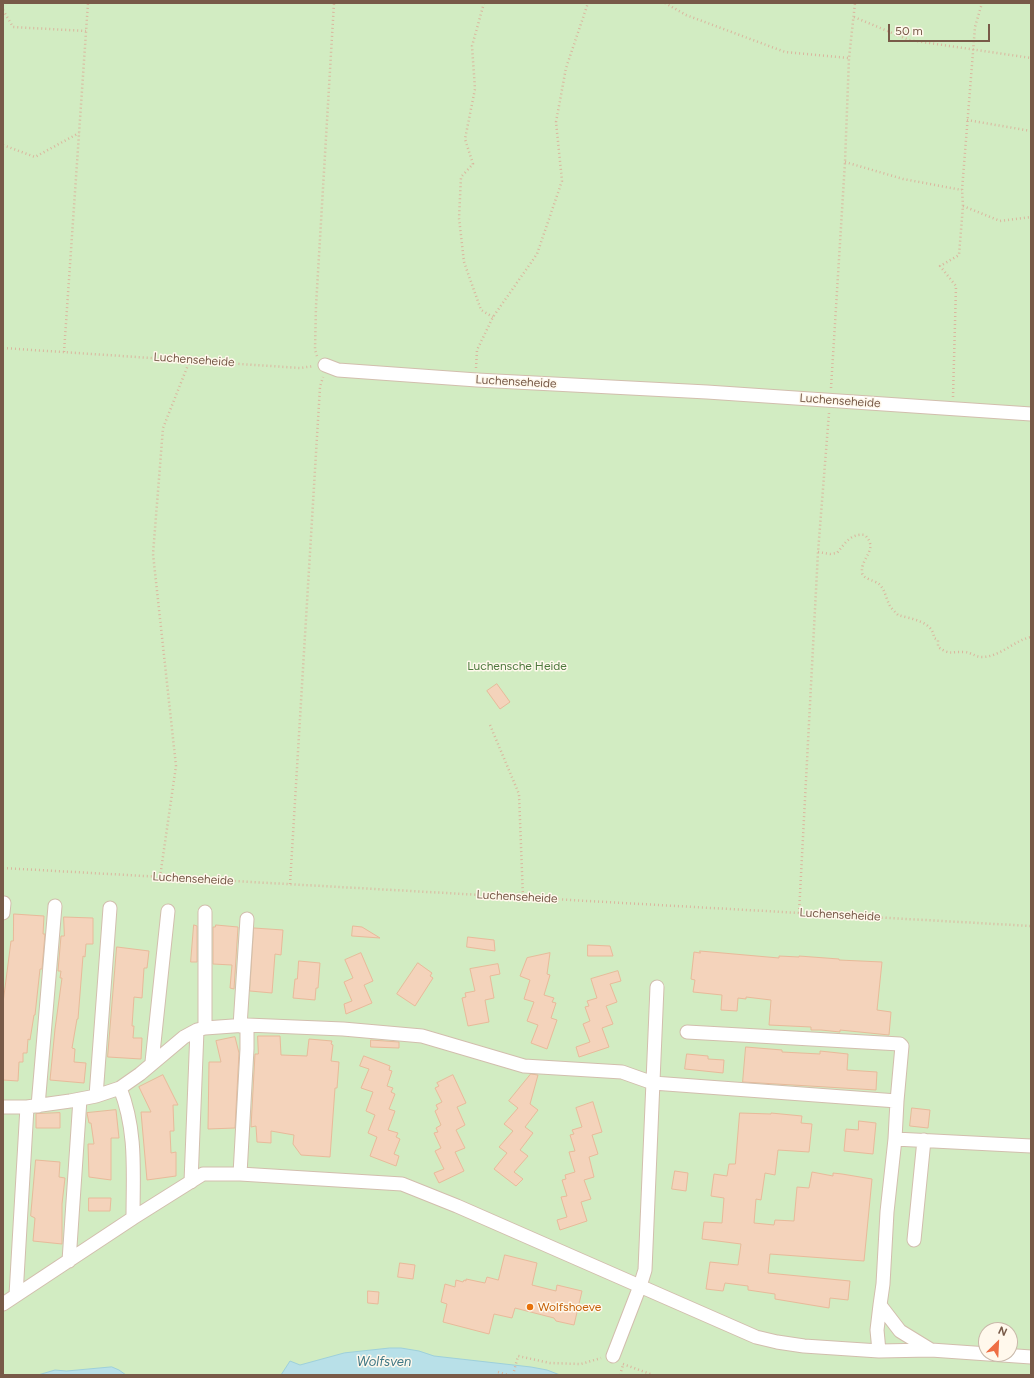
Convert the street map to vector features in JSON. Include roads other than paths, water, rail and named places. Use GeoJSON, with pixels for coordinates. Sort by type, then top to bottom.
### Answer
{"type":"FeatureCollection","features":[{"type":"Feature","properties":{"kind":"street","name":"Luchenseheide"},"geometry":{"type":"LineString","coordinates":[[325,365],[338,370],[478,380],[707,392],[1031,414]]}},
{"type":"Feature","properties":{"kind":"street"},"geometry":{"type":"LineString","coordinates":[[16,1295],[32,1107],[55,906]]}},
{"type":"Feature","properties":{"kind":"street"},"geometry":{"type":"LineString","coordinates":[[96,1096],[110,908]]}},
{"type":"Feature","properties":{"kind":"street"},"geometry":{"type":"LineString","coordinates":[[152,1062],[168,911]]}},
{"type":"Feature","properties":{"kind":"street"},"geometry":{"type":"LineString","coordinates":[[191,1182],[201,1029],[206,912]]}},
{"type":"Feature","properties":{"kind":"street"},"geometry":{"type":"LineString","coordinates":[[240,1174],[247,1049],[244,1026],[247,919]]}},
{"type":"Feature","properties":{"kind":"street"},"geometry":{"type":"LineString","coordinates":[[613,1356],[645,1270],[657,987]]}},
{"type":"Feature","properties":{"kind":"street"},"geometry":{"type":"LineString","coordinates":[[3,1107],[32,1107],[70,1101],[96,1096],[120,1088],[140,1074],[152,1062],[184,1037],[201,1029],[244,1026],[343,1029],[422,1036],[524,1066],[622,1072],[653,1083],[897,1101]]}},
{"type":"Feature","properties":{"kind":"street"},"geometry":{"type":"LineString","coordinates":[[687,1032],[900,1044],[902,1046],[895,1139],[887,1212],[883,1284],[877,1330],[879,1351]]}},
{"type":"Feature","properties":{"kind":"street"},"geometry":{"type":"LineString","coordinates":[[120,1088],[127,1104],[131,1124],[133,1144],[133,1218]]}},
{"type":"Feature","properties":{"kind":"street"},"geometry":{"type":"LineString","coordinates":[[69,1261],[80,1099]]}},
{"type":"Feature","properties":{"kind":"street"},"geometry":{"type":"LineString","coordinates":[[895,1139],[1031,1146]]}},
{"type":"Feature","properties":{"kind":"street"},"geometry":{"type":"LineString","coordinates":[[914,1240],[924,1140]]}},
{"type":"Feature","properties":{"kind":"street"},"geometry":{"type":"LineString","coordinates":[[3,1304],[133,1218],[203,1174],[240,1174],[402,1184],[457,1206],[756,1336],[777,1342],[804,1346],[879,1351],[930,1350],[1031,1357]]}},
{"type":"Feature","properties":{"kind":"street"},"geometry":{"type":"LineString","coordinates":[[880,1305],[900,1331],[930,1350]]}},
{"type":"Feature","properties":{"kind":"water","name":"Wolfsven"},"geometry":{"type":"Polygon","coordinates":[[[390,1348],[419,1351],[434,1356],[531,1367],[547,1370],[560,1375],[281,1375],[290,1361],[300,1365],[344,1353],[390,1348]]]}},
{"type":"Feature","properties":{"kind":"water"},"geometry":{"type":"Polygon","coordinates":[[[112,1367],[126,1375],[38,1375],[55,1370],[66,1371],[112,1367]]]}},
{"type":"Feature","properties":{"kind":"place","name":"Wolfshoeve"},"geometry":{"type":"Point","coordinates":[530,1307]}},
{"type":"Feature","properties":{"kind":"park label","name":"Luchensche Heide"},"geometry":{"type":"Point","coordinates":[517,666]}}]}
